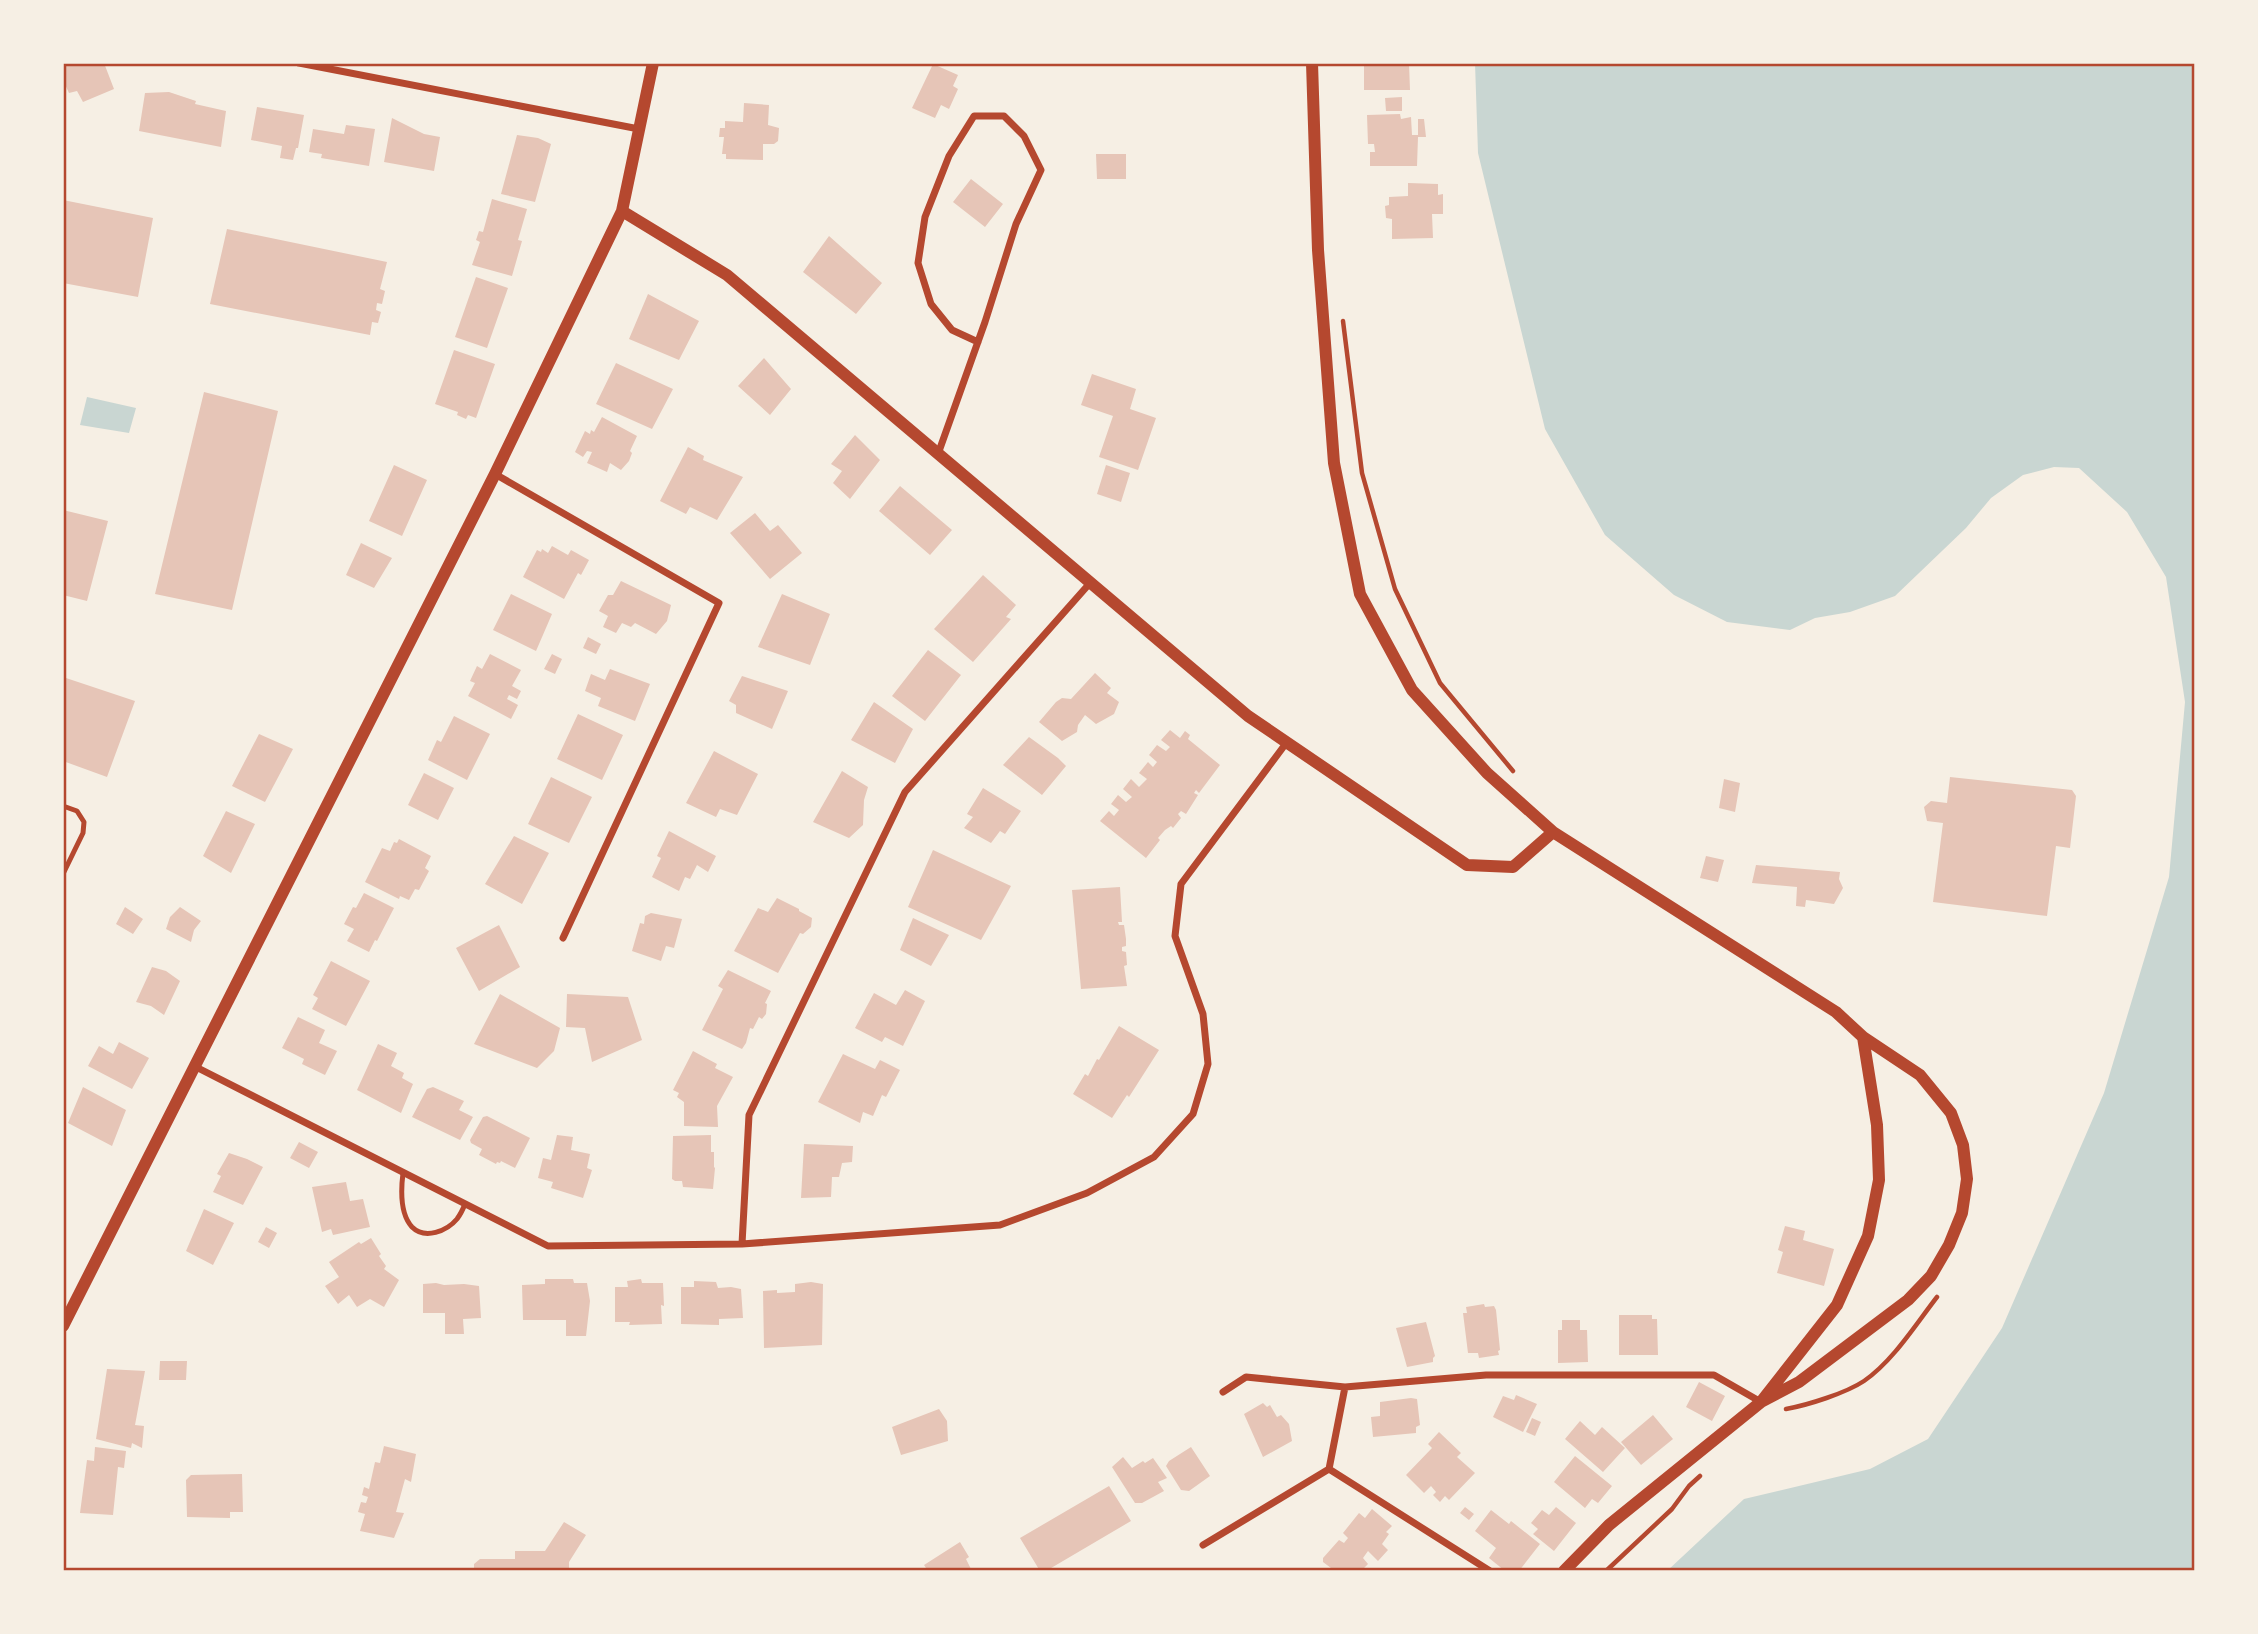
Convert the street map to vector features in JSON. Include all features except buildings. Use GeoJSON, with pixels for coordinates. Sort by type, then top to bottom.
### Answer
{"type":"FeatureCollection","features":[{"type":"Feature","properties":{"kind":"street"},"geometry":{"type":"LineString","coordinates":[[299,63],[639,129]]}},
{"type":"Feature","properties":{"kind":"street"},"geometry":{"type":"LineString","coordinates":[[63,1326],[495,474],[622,211],[653,63]]}},
{"type":"Feature","properties":{"kind":"street"},"geometry":{"type":"LineString","coordinates":[[1312,63],[1318,250],[1334,463],[1360,594],[1412,690],[1487,773],[1553,832],[1836,1012],[1863,1037],[1920,1075],[1951,1113],[1963,1145],[1967,1179],[1962,1213],[1949,1245],[1931,1276],[1908,1300],[1799,1382],[1761,1402],[1609,1525],[1564,1571]]}},
{"type":"Feature","properties":{"kind":"street"},"geometry":{"type":"LineString","coordinates":[[938,454],[978,342],[1016,224],[1041,170],[1024,136],[1004,116],[974,116],[949,156],[925,216],[918,263],[931,304],[952,330],[978,342]]}},
{"type":"Feature","properties":{"kind":"street"},"geometry":{"type":"LineString","coordinates":[[622,211],[727,275],[1248,716],[1468,865],[1513,867],[1553,832]]}},
{"type":"Feature","properties":{"kind":"street"},"geometry":{"type":"LineString","coordinates":[[495,474],[719,603],[563,939]]}},
{"type":"Feature","properties":{"kind":"street"},"geometry":{"type":"LineString","coordinates":[[742,1244],[749,1115],[905,792],[1090,583]]}},
{"type":"Feature","properties":{"kind":"street"},"geometry":{"type":"LineString","coordinates":[[194,1066],[548,1246],[742,1244],[1000,1225],[1087,1193],[1154,1157],[1193,1114],[1208,1064],[1203,1014],[1175,936],[1181,884],[1287,742]]}},
{"type":"Feature","properties":{"kind":"street"},"geometry":{"type":"LineString","coordinates":[[1761,1402],[1837,1305],[1868,1236],[1879,1180],[1877,1125],[1863,1037]]}},
{"type":"Feature","properties":{"kind":"street"},"geometry":{"type":"LineString","coordinates":[[1223,1392],[1246,1377],[1345,1387],[1486,1375],[1714,1375],[1761,1402]]}},
{"type":"Feature","properties":{"kind":"street"},"geometry":{"type":"LineString","coordinates":[[1203,1545],[1329,1469],[1345,1387]]}},
{"type":"Feature","properties":{"kind":"street"},"geometry":{"type":"LineString","coordinates":[[1329,1469],[1490,1571]]}},
{"type":"Feature","properties":{"kind":"lane"},"geometry":{"type":"LineString","coordinates":[[63,806],[77,811],[84,822],[83,833],[63,874]]}},
{"type":"Feature","properties":{"kind":"lane"},"geometry":{"type":"LineString","coordinates":[[403,1173],[401,1190],[405,1213],[412,1228],[426,1234],[442,1231],[457,1219],[465,1204]]}},
{"type":"Feature","properties":{"kind":"path"},"geometry":{"type":"LineString","coordinates":[[1341,309],[1362,473],[1395,589],[1440,683],[1519,776]]}},
{"type":"Feature","properties":{"kind":"shaded area"},"geometry":{"type":"Polygon","coordinates":[[[1475,63],[2195,63],[2195,1571],[1667,1571],[1744,1499],[1870,1469],[1928,1439],[2002,1328],[2104,1093],[2169,877],[2185,702],[2166,577],[2127,512],[2079,468],[2054,467],[2023,475],[1991,498],[1966,528],[1895,596],[1850,612],[1815,618],[1790,630],[1727,622],[1674,595],[1605,535],[1545,429],[1478,153],[1475,63]]]}},
{"type":"Feature","properties":{"kind":"shaded area"},"geometry":{"type":"Polygon","coordinates":[[[87,397],[136,408],[129,433],[80,425],[87,397]]]}}]}
